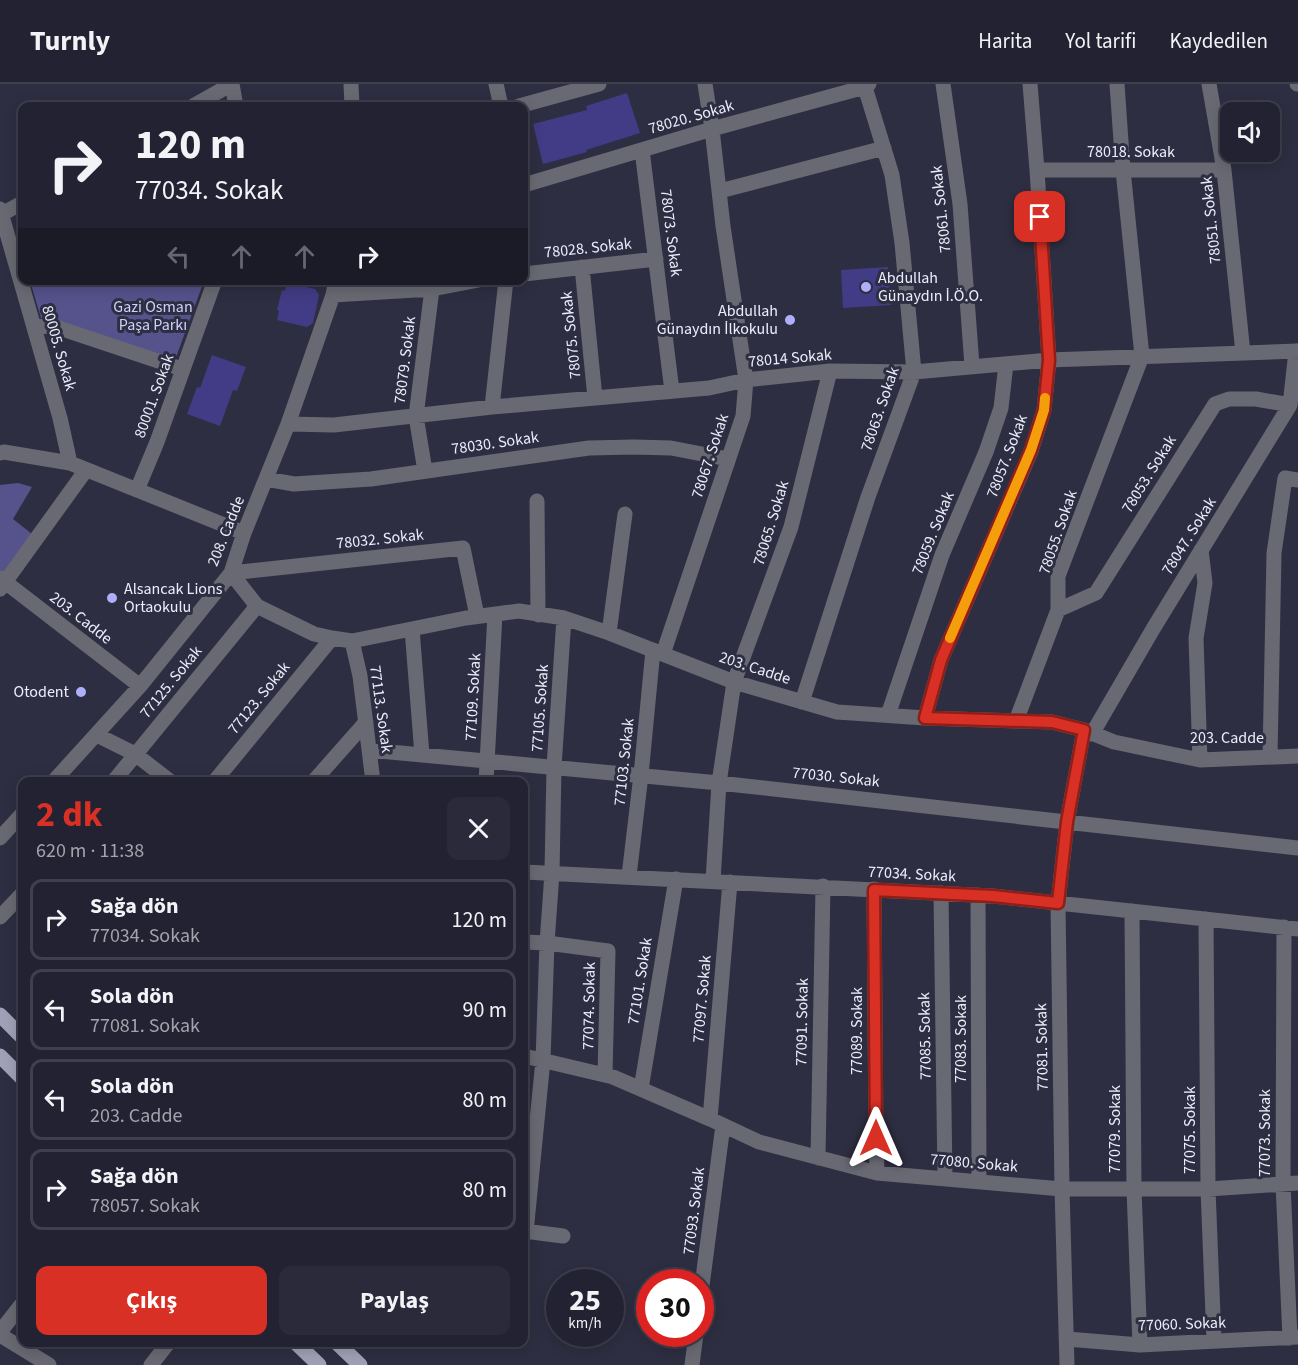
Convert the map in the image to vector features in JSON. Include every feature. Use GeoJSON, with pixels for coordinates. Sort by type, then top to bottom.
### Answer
{"type":"FeatureCollection","features":[{"type":"Feature","properties":{"kind":"main road"},"geometry":{"type":"LineString","coordinates":[[0,1015],[18,1033]]}},
{"type":"Feature","properties":{"kind":"main road"},"geometry":{"type":"LineString","coordinates":[[0,1056],[18,1074]]}},
{"type":"Feature","properties":{"kind":"main road"},"geometry":{"type":"LineString","coordinates":[[300,1347],[319,1365]]}},
{"type":"Feature","properties":{"kind":"main road"},"geometry":{"type":"LineString","coordinates":[[341,1347],[360,1365]]}},
{"type":"Feature","properties":{"kind":"street"},"geometry":{"type":"LineString","coordinates":[[200,102],[232,84],[235,102]]}},
{"type":"Feature","properties":{"kind":"street"},"geometry":{"type":"LineString","coordinates":[[351,84],[352,102]]}},
{"type":"Feature","properties":{"kind":"street"},"geometry":{"type":"LineString","coordinates":[[496,84],[500,102]]}},
{"type":"Feature","properties":{"kind":"street"},"geometry":{"type":"LineString","coordinates":[[528,104],[599,84]]}},
{"type":"Feature","properties":{"kind":"street","name":"78067. Sokak"},"geometry":{"type":"LineString","coordinates":[[658,652],[743,416],[746,380],[705,84]]}},
{"type":"Feature","properties":{"kind":"street","name":"78061. Sokak"},"geometry":{"type":"LineString","coordinates":[[943,84],[960,204],[972,366]]}},
{"type":"Feature","properties":{"kind":"street","name":"78057. Sokak"},"geometry":{"type":"LineString","coordinates":[[925,718],[941,660],[1031,450],[1044,410],[1049,360],[1030,84]]}},
{"type":"Feature","properties":{"kind":"street"},"geometry":{"type":"LineString","coordinates":[[1117,84],[1123,170],[1142,356]]}},
{"type":"Feature","properties":{"kind":"street","name":"78051. Sokak"},"geometry":{"type":"LineString","coordinates":[[1209,84],[1224,170],[1243,353]]}},
{"type":"Feature","properties":{"kind":"street","name":"78020. Sokak"},"geometry":{"type":"LineString","coordinates":[[528,184],[866,85]]}},
{"type":"Feature","properties":{"kind":"street","name":"78063. Sokak"},"geometry":{"type":"LineString","coordinates":[[802,702],[868,497],[914,372],[902,243],[892,175],[866,85]]}},
{"type":"Feature","properties":{"kind":"street"},"geometry":{"type":"LineString","coordinates":[[720,191],[884,148]]}},
{"type":"Feature","properties":{"kind":"street","name":"78073. Sokak"},"geometry":{"type":"LineString","coordinates":[[642,150],[672,392]]}},
{"type":"Feature","properties":{"kind":"street","name":"78018. Sokak"},"geometry":{"type":"LineString","coordinates":[[1037,170],[1224,170]]}},
{"type":"Feature","properties":{"kind":"street"},"geometry":{"type":"LineString","coordinates":[[1,212],[18,205]]}},
{"type":"Feature","properties":{"kind":"street","name":"80005. Sokak"},"geometry":{"type":"LineString","coordinates":[[1,212],[18,270]]}},
{"type":"Feature","properties":{"kind":"street","name":"78028. Sokak"},"geometry":{"type":"LineString","coordinates":[[528,274],[656,259]]}},
{"type":"Feature","properties":{"kind":"street","name":"78075. Sokak"},"geometry":{"type":"LineString","coordinates":[[582,267],[595,398]]}},
{"type":"Feature","properties":{"kind":"street","name":"80005. Sokak"},"geometry":{"type":"LineString","coordinates":[[22,285],[60,418],[70,463]]}},
{"type":"Feature","properties":{"kind":"street","name":"80001. Sokak"},"geometry":{"type":"LineString","coordinates":[[137,490],[157,442],[213,285]]}},
{"type":"Feature","properties":{"kind":"street"},"geometry":{"type":"LineString","coordinates":[[335,288],[432,289],[452,285]]}},
{"type":"Feature","properties":{"kind":"street"},"geometry":{"type":"LineString","coordinates":[[492,407],[506,285]]}},
{"type":"Feature","properties":{"kind":"street","name":"208. Cadde"},"geometry":{"type":"LineString","coordinates":[[58,777],[140,686],[231,573],[244,533],[288,424],[335,288]]}},
{"type":"Feature","properties":{"kind":"street","name":"78079. Sokak"},"geometry":{"type":"LineString","coordinates":[[425,471],[416,416],[432,289]]}},
{"type":"Feature","properties":{"kind":"street"},"geometry":{"type":"LineString","coordinates":[[34,325],[59,328],[182,369]]}},
{"type":"Feature","properties":{"kind":"street","name":"78014 Sokak"},"geometry":{"type":"LineString","coordinates":[[288,424],[334,425],[492,407],[672,392],[709,388],[746,380],[830,371],[914,372],[1049,360],[1297,351]]}},
{"type":"Feature","properties":{"kind":"street","name":"78047. Sokak"},"geometry":{"type":"LineString","coordinates":[[1088,732],[1290,405],[1297,351]]}},
{"type":"Feature","properties":{"kind":"street","name":"78055. Sokak"},"geometry":{"type":"LineString","coordinates":[[1016,721],[1058,610],[1058,576],[1142,356]]}},
{"type":"Feature","properties":{"kind":"street","name":"78059. Sokak"},"geometry":{"type":"LineString","coordinates":[[888,715],[942,555],[986,452],[1001,408],[1006,363]]}},
{"type":"Feature","properties":{"kind":"street","name":"78065. Sokak"},"geometry":{"type":"LineString","coordinates":[[734,682],[791,527],[830,371]]}},
{"type":"Feature","properties":{"kind":"street","name":"78053. Sokak"},"geometry":{"type":"LineString","coordinates":[[1058,610],[1096,592],[1215,404],[1229,399],[1256,399],[1290,405]]}},
{"type":"Feature","properties":{"kind":"street","name":"78030. Sokak"},"geometry":{"type":"LineString","coordinates":[[266,479],[294,484],[371,479],[589,448],[670,448],[728,459]]}},
{"type":"Feature","properties":{"kind":"street"},"geometry":{"type":"LineString","coordinates":[[0,453],[70,463],[244,533]]}},
{"type":"Feature","properties":{"kind":"street"},"geometry":{"type":"LineString","coordinates":[[2,583],[86,470]]}},
{"type":"Feature","properties":{"kind":"street"},"geometry":{"type":"LineString","coordinates":[[1270,757],[1274,553],[1285,478],[1298,480]]}},
{"type":"Feature","properties":{"kind":"street"},"geometry":{"type":"LineString","coordinates":[[537,501],[538,615]]}},
{"type":"Feature","properties":{"kind":"street"},"geometry":{"type":"LineString","coordinates":[[609,633],[625,514]]}},
{"type":"Feature","properties":{"kind":"street","name":"78032. Sokak"},"geometry":{"type":"LineString","coordinates":[[231,573],[463,548],[477,616]]}},
{"type":"Feature","properties":{"kind":"street"},"geometry":{"type":"LineString","coordinates":[[1200,760],[1196,638],[1205,583],[1201,550]]}},
{"type":"Feature","properties":{"kind":"street","name":"203. Cadde"},"geometry":{"type":"LineString","coordinates":[[231,573],[257,606],[314,634],[332,638],[351,641],[477,616],[519,612],[564,618],[609,633],[734,682],[837,712],[925,718],[1052,722],[1114,742],[1200,760],[1298,756]]}},
{"type":"Feature","properties":{"kind":"street","name":"203. Cadde"},"geometry":{"type":"LineString","coordinates":[[2,583],[140,686]]}},
{"type":"Feature","properties":{"kind":"street","name":"77125. Sokak"},"geometry":{"type":"LineString","coordinates":[[117,777],[257,606]]}},
{"type":"Feature","properties":{"kind":"street","name":"77109. Sokak"},"geometry":{"type":"LineString","coordinates":[[486,777],[495,614]]}},
{"type":"Feature","properties":{"kind":"street","name":"77105. Sokak"},"geometry":{"type":"LineString","coordinates":[[528,1203],[543,1060],[552,873],[554,767],[564,618]]}},
{"type":"Feature","properties":{"kind":"street"},"geometry":{"type":"LineString","coordinates":[[412,629],[422,755]]}},
{"type":"Feature","properties":{"kind":"street","name":"77123. Sokak"},"geometry":{"type":"LineString","coordinates":[[218,777],[332,638]]}},
{"type":"Feature","properties":{"kind":"street","name":"77113. Sokak"},"geometry":{"type":"LineString","coordinates":[[351,641],[360,676],[372,777]]}},
{"type":"Feature","properties":{"kind":"street","name":"77103. Sokak"},"geometry":{"type":"LineString","coordinates":[[629,876],[658,652]]}},
{"type":"Feature","properties":{"kind":"street"},"geometry":{"type":"LineString","coordinates":[[713,881],[719,783],[734,682]]}},
{"type":"Feature","properties":{"kind":"street"},"geometry":{"type":"LineString","coordinates":[[317,777],[366,722]]}},
{"type":"Feature","properties":{"kind":"street","name":"77081. Sokak"},"geometry":{"type":"LineString","coordinates":[[1067,1365],[1058,903],[1067,822],[1088,732]]}},
{"type":"Feature","properties":{"kind":"street"},"geometry":{"type":"LineString","coordinates":[[97,735],[135,754],[165,777]]}},
{"type":"Feature","properties":{"kind":"street","name":"77030. Sokak"},"geometry":{"type":"LineString","coordinates":[[369,750],[719,783],[1298,848]]}},
{"type":"Feature","properties":{"kind":"street"},"geometry":{"type":"LineString","coordinates":[[0,838],[18,818]]}},
{"type":"Feature","properties":{"kind":"street","name":"77034. Sokak"},"geometry":{"type":"LineString","coordinates":[[528,872],[978,895],[1291,928]]}},
{"type":"Feature","properties":{"kind":"street","name":"77101. Sokak"},"geometry":{"type":"LineString","coordinates":[[641,1089],[676,879]]}},
{"type":"Feature","properties":{"kind":"street","name":"77097. Sokak"},"geometry":{"type":"LineString","coordinates":[[716,1122],[730,882]]}},
{"type":"Feature","properties":{"kind":"street","name":"77091. Sokak"},"geometry":{"type":"LineString","coordinates":[[818,1158],[823,886]]}},
{"type":"Feature","properties":{"kind":"street","name":"77089. Sokak"},"geometry":{"type":"LineString","coordinates":[[874,890],[877,1173]]}},
{"type":"Feature","properties":{"kind":"street","name":"77085. Sokak"},"geometry":{"type":"LineString","coordinates":[[941,893],[945,1179]]}},
{"type":"Feature","properties":{"kind":"street","name":"77083. Sokak"},"geometry":{"type":"LineString","coordinates":[[978,895],[979,1182]]}},
{"type":"Feature","properties":{"kind":"street"},"geometry":{"type":"LineString","coordinates":[[0,917],[18,898]]}},
{"type":"Feature","properties":{"kind":"street","name":"77079. Sokak"},"geometry":{"type":"LineString","coordinates":[[1132,911],[1134,1189],[1140,1345]]}},
{"type":"Feature","properties":{"kind":"street","name":"77075. Sokak"},"geometry":{"type":"LineString","coordinates":[[1206,919],[1208,1189],[1214,1341]]}},
{"type":"Feature","properties":{"kind":"street","name":"77073. Sokak"},"geometry":{"type":"LineString","coordinates":[[1291,928],[1290,1183],[1294,1338]]}},
{"type":"Feature","properties":{"kind":"street","name":"77074. Sokak"},"geometry":{"type":"LineString","coordinates":[[528,942],[608,951],[605,1075]]}},
{"type":"Feature","properties":{"kind":"street","name":"77080. Sokak"},"geometry":{"type":"LineString","coordinates":[[528,1057],[613,1077],[759,1142],[877,1173],[1062,1189],[1208,1189],[1290,1183]]}},
{"type":"Feature","properties":{"kind":"street","name":"77093. Sokak"},"geometry":{"type":"LineString","coordinates":[[703,1269],[716,1122]]}},
{"type":"Feature","properties":{"kind":"street"},"geometry":{"type":"LineString","coordinates":[[528,1232],[564,1236]]}},
{"type":"Feature","properties":{"kind":"street"},"geometry":{"type":"LineString","coordinates":[[18,1309],[0,1333],[18,1345]]}},
{"type":"Feature","properties":{"kind":"street","name":"77060. Sokak"},"geometry":{"type":"LineString","coordinates":[[1067,1339],[1140,1345],[1294,1338]]}},
{"type":"Feature","properties":{"kind":"street"},"geometry":{"type":"LineString","coordinates":[[21,1347],[49,1365]]}},
{"type":"Feature","properties":{"kind":"street"},"geometry":{"type":"LineString","coordinates":[[151,1365],[165,1347]]}},
{"type":"Feature","properties":{"kind":"street"},"geometry":{"type":"LineString","coordinates":[[692,1365],[694,1347]]}},
{"type":"Feature","properties":{"kind":"green space","name":"Gazi Osman Paşa Parkı"},"geometry":{"type":"Polygon","coordinates":[[[31,285],[203,285],[175,360],[41,318],[31,285]]]}},
{"type":"Feature","properties":{"kind":"green space"},"geometry":{"type":"Polygon","coordinates":[[[18,483],[32,487],[13,519],[32,534],[4,576],[0,572],[0,485],[18,483]]]}},
{"type":"Feature","properties":{"kind":"building"},"geometry":{"type":"Polygon","coordinates":[[[627,93],[640,133],[586,150],[587,152],[543,164],[533,124],[587,110],[586,106],[627,93]]]}},
{"type":"Feature","properties":{"kind":"building","name":"Abdullah Günaydın İ.Ö.O."},"geometry":{"type":"Polygon","coordinates":[[[888,267],[891,305],[843,308],[841,270],[888,267]]]}},
{"type":"Feature","properties":{"kind":"building"},"geometry":{"type":"Polygon","coordinates":[[[286,285],[315,289],[319,295],[313,323],[307,327],[277,320],[282,290],[285,291],[286,285]]]}},
{"type":"Feature","properties":{"kind":"building"},"geometry":{"type":"Polygon","coordinates":[[[212,355],[246,367],[237,391],[233,390],[220,426],[187,414],[197,387],[200,388],[212,355]]]}},
{"type":"Feature","properties":{"kind":"slow traffic"},"geometry":{"type":"LineString","coordinates":[[950,638],[1031,450],[1044,410],[1045,398]]}},
{"type":"Feature","properties":{"kind":"place","name":"Abdullah Günaydın İ.Ö.O."},"geometry":{"type":"Point","coordinates":[866,287]}},
{"type":"Feature","properties":{"kind":"place","name":"Abdullah Günaydın İlkokulu"},"geometry":{"type":"Point","coordinates":[790,320]}},
{"type":"Feature","properties":{"kind":"place","name":"Alsancak Lions Ortaokulu"},"geometry":{"type":"Point","coordinates":[112,598]}},
{"type":"Feature","properties":{"kind":"place","name":"Otodent"},"geometry":{"type":"Point","coordinates":[81,692]}},
{"type":"Feature","properties":{"kind":"route"},"geometry":{"type":"LineString","coordinates":[[876,1138],[874,890],[993,896],[1058,903],[1067,822],[1084,730],[1052,722],[925,718],[941,660],[1031,450],[1044,410],[1049,360],[1040,217]]}}]}
